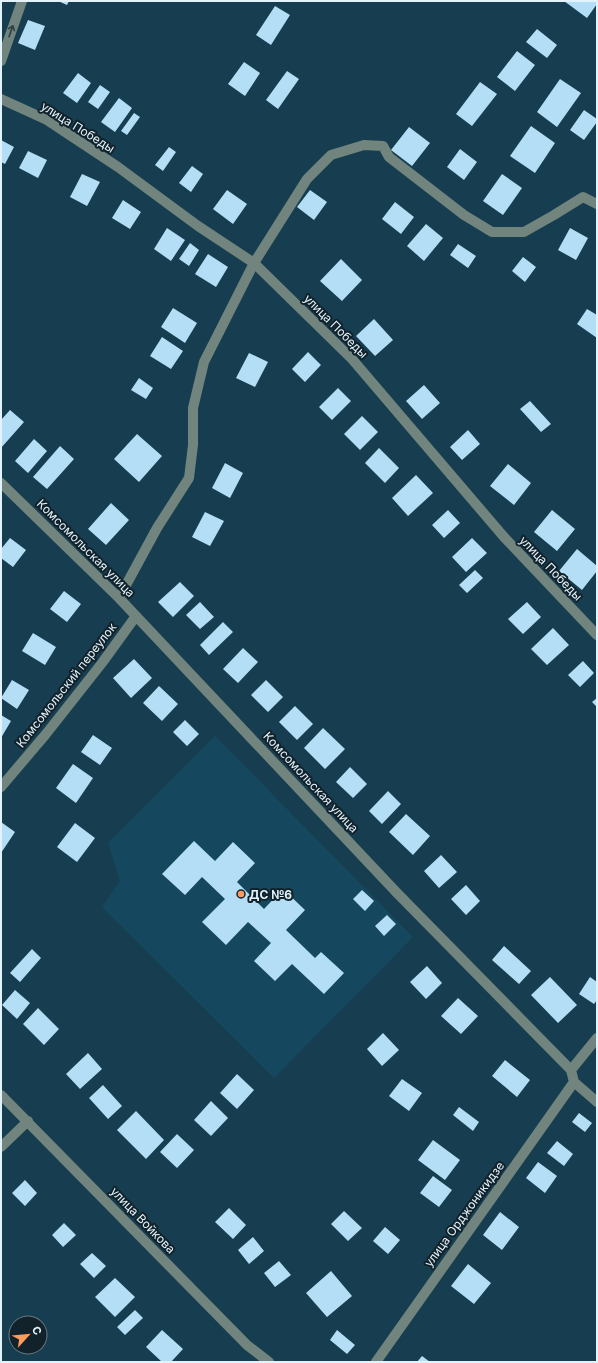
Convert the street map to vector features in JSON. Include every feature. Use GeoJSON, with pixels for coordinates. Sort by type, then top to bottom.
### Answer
{"type":"FeatureCollection","features":[{"type":"Feature","properties":{"kind":"street"},"geometry":{"type":"LineString","coordinates":[[1,61],[22,1]]}},
{"type":"Feature","properties":{"kind":"street","name":"улица Победы"},"geometry":{"type":"LineString","coordinates":[[1,99],[47,120],[118,167],[198,226],[254,263],[352,359],[504,538],[597,635]]}},
{"type":"Feature","properties":{"kind":"street"},"geometry":{"type":"LineString","coordinates":[[119,598],[157,528],[189,478],[194,445],[193,408],[204,362],[254,263],[307,179],[331,155],[364,146],[383,146],[389,157],[395,162],[464,215],[492,232],[524,232],[584,197],[597,204]]}},
{"type":"Feature","properties":{"kind":"street","name":"Комсомольская улица"},"geometry":{"type":"LineString","coordinates":[[1,483],[119,598],[398,894],[571,1070]]}},
{"type":"Feature","properties":{"kind":"street","name":"Комсомольский переулок"},"geometry":{"type":"LineString","coordinates":[[1,787],[102,663],[136,616]]}},
{"type":"Feature","properties":{"kind":"street"},"geometry":{"type":"LineString","coordinates":[[597,1038],[571,1070],[574,1082],[597,1102]]}},
{"type":"Feature","properties":{"kind":"street","name":"улица Орджоникидзе"},"geometry":{"type":"LineString","coordinates":[[376,1362],[574,1082]]}},
{"type":"Feature","properties":{"kind":"street","name":"улица Войкова"},"geometry":{"type":"LineString","coordinates":[[1,1095],[242,1339],[269,1362]]}},
{"type":"Feature","properties":{"kind":"street"},"geometry":{"type":"LineString","coordinates":[[1,1147],[28,1121]]}},
{"type":"Feature","properties":{"kind":"shaded area","name":"ДС №6"},"geometry":{"type":"Polygon","coordinates":[[[215,736],[413,937],[274,1078],[102,907],[120,881],[108,843],[215,736]]]}},
{"type":"Feature","properties":{"kind":"building"},"geometry":{"type":"Polygon","coordinates":[[[58,1],[69,1],[67,5],[58,1]]]}},
{"type":"Feature","properties":{"kind":"building"},"geometry":{"type":"Polygon","coordinates":[[[564,1],[597,1],[597,4],[587,18],[564,1]]]}},
{"type":"Feature","properties":{"kind":"building"},"geometry":{"type":"Polygon","coordinates":[[[275,6],[290,15],[271,45],[256,35],[275,6]]]}},
{"type":"Feature","properties":{"kind":"building"},"geometry":{"type":"Polygon","coordinates":[[[28,20],[45,26],[35,50],[18,43],[28,20]]]}},
{"type":"Feature","properties":{"kind":"building"},"geometry":{"type":"Polygon","coordinates":[[[537,29],[557,45],[547,58],[526,42],[537,29]]]}},
{"type":"Feature","properties":{"kind":"building"},"geometry":{"type":"Polygon","coordinates":[[[517,51],[535,65],[515,91],[497,77],[517,51]]]}},
{"type":"Feature","properties":{"kind":"building"},"geometry":{"type":"Polygon","coordinates":[[[244,62],[260,73],[245,96],[228,84],[244,62]]]}},
{"type":"Feature","properties":{"kind":"building"},"geometry":{"type":"Polygon","coordinates":[[[287,71],[299,79],[278,109],[266,100],[287,71]]]}},
{"type":"Feature","properties":{"kind":"building"},"geometry":{"type":"Polygon","coordinates":[[[78,73],[91,83],[77,103],[63,93],[78,73]]]}},
{"type":"Feature","properties":{"kind":"building"},"geometry":{"type":"Polygon","coordinates":[[[560,79],[581,93],[557,127],[537,112],[560,79]]]}},
{"type":"Feature","properties":{"kind":"building"},"geometry":{"type":"Polygon","coordinates":[[[480,82],[497,94],[472,126],[456,114],[480,82]]]}},
{"type":"Feature","properties":{"kind":"building"},"geometry":{"type":"Polygon","coordinates":[[[100,85],[110,92],[98,109],[88,102],[100,85]]]}},
{"type":"Feature","properties":{"kind":"building"},"geometry":{"type":"Polygon","coordinates":[[[119,98],[132,108],[115,132],[101,122],[119,98]]]}},
{"type":"Feature","properties":{"kind":"building"},"geometry":{"type":"Polygon","coordinates":[[[584,110],[597,119],[597,122],[584,140],[570,130],[584,110]]]}},
{"type":"Feature","properties":{"kind":"building"},"geometry":{"type":"Polygon","coordinates":[[[134,113],[140,117],[127,135],[121,131],[134,113]]]}},
{"type":"Feature","properties":{"kind":"building"},"geometry":{"type":"Polygon","coordinates":[[[531,126],[555,143],[535,173],[510,156],[531,126]]]}},
{"type":"Feature","properties":{"kind":"building"},"geometry":{"type":"Polygon","coordinates":[[[409,127],[430,143],[412,166],[391,150],[409,127]]]}},
{"type":"Feature","properties":{"kind":"building"},"geometry":{"type":"Polygon","coordinates":[[[1,140],[14,147],[5,164],[1,162],[1,140]]]}},
{"type":"Feature","properties":{"kind":"building"},"geometry":{"type":"Polygon","coordinates":[[[169,147],[176,152],[163,171],[155,165],[169,147]]]}},
{"type":"Feature","properties":{"kind":"building"},"geometry":{"type":"Polygon","coordinates":[[[460,149],[477,162],[464,180],[447,167],[460,149]]]}},
{"type":"Feature","properties":{"kind":"building"},"geometry":{"type":"Polygon","coordinates":[[[28,151],[47,160],[38,178],[19,168],[28,151]]]}},
{"type":"Feature","properties":{"kind":"building"},"geometry":{"type":"Polygon","coordinates":[[[192,166],[203,174],[191,192],[179,183],[192,166]]]}},
{"type":"Feature","properties":{"kind":"building"},"geometry":{"type":"Polygon","coordinates":[[[82,174],[100,182],[87,206],[70,197],[82,174]]]}},
{"type":"Feature","properties":{"kind":"building"},"geometry":{"type":"Polygon","coordinates":[[[502,174],[522,188],[503,215],[483,201],[502,174]]]}},
{"type":"Feature","properties":{"kind":"building"},"geometry":{"type":"Polygon","coordinates":[[[227,190],[247,204],[233,224],[213,209],[227,190]]]}},
{"type":"Feature","properties":{"kind":"building"},"geometry":{"type":"Polygon","coordinates":[[[310,190],[327,202],[314,220],[297,207],[310,190]]]}},
{"type":"Feature","properties":{"kind":"building"},"geometry":{"type":"Polygon","coordinates":[[[123,200],[141,212],[130,229],[112,218],[123,200]]]}},
{"type":"Feature","properties":{"kind":"building"},"geometry":{"type":"Polygon","coordinates":[[[395,202],[414,217],[401,234],[382,219],[395,202]]]}},
{"type":"Feature","properties":{"kind":"building"},"geometry":{"type":"Polygon","coordinates":[[[426,224],[443,238],[424,261],[407,246],[426,224]]]}},
{"type":"Feature","properties":{"kind":"building"},"geometry":{"type":"Polygon","coordinates":[[[167,228],[185,240],[171,261],[154,249],[167,228]]]}},
{"type":"Feature","properties":{"kind":"building"},"geometry":{"type":"Polygon","coordinates":[[[570,228],[588,238],[576,260],[558,250],[570,228]]]}},
{"type":"Feature","properties":{"kind":"building"},"geometry":{"type":"Polygon","coordinates":[[[190,243],[199,250],[189,266],[179,259],[190,243]]]}},
{"type":"Feature","properties":{"kind":"building"},"geometry":{"type":"Polygon","coordinates":[[[458,244],[476,256],[468,268],[450,255],[458,244]]]}},
{"type":"Feature","properties":{"kind":"building"},"geometry":{"type":"Polygon","coordinates":[[[208,254],[228,267],[216,287],[195,274],[208,254]]]}},
{"type":"Feature","properties":{"kind":"building"},"geometry":{"type":"Polygon","coordinates":[[[523,257],[536,267],[525,282],[512,271],[523,257]]]}},
{"type":"Feature","properties":{"kind":"building"},"geometry":{"type":"Polygon","coordinates":[[[341,259],[362,280],[342,301],[320,281],[341,259]]]}},
{"type":"Feature","properties":{"kind":"building"},"geometry":{"type":"Polygon","coordinates":[[[173,308],[197,323],[185,343],[161,327],[173,308]]]}},
{"type":"Feature","properties":{"kind":"building"},"geometry":{"type":"Polygon","coordinates":[[[587,309],[597,315],[597,338],[577,324],[587,309]]]}},
{"type":"Feature","properties":{"kind":"building"},"geometry":{"type":"Polygon","coordinates":[[[374,319],[393,340],[375,356],[356,336],[374,319]]]}},
{"type":"Feature","properties":{"kind":"building"},"geometry":{"type":"Polygon","coordinates":[[[162,337],[183,351],[171,369],[150,356],[162,337]]]}},
{"type":"Feature","properties":{"kind":"building"},"geometry":{"type":"Polygon","coordinates":[[[308,352],[321,365],[305,382],[292,369],[308,352]]]}},
{"type":"Feature","properties":{"kind":"building"},"geometry":{"type":"Polygon","coordinates":[[[249,353],[268,362],[255,387],[236,378],[249,353]]]}},
{"type":"Feature","properties":{"kind":"building"},"geometry":{"type":"Polygon","coordinates":[[[139,378],[153,388],[146,399],[131,390],[139,378]]]}},
{"type":"Feature","properties":{"kind":"building"},"geometry":{"type":"Polygon","coordinates":[[[424,385],[440,403],[422,419],[406,401],[424,385]]]}},
{"type":"Feature","properties":{"kind":"building"},"geometry":{"type":"Polygon","coordinates":[[[338,388],[351,401],[332,420],[319,407],[338,388]]]}},
{"type":"Feature","properties":{"kind":"building"},"geometry":{"type":"Polygon","coordinates":[[[530,401],[551,424],[541,432],[520,409],[530,401]]]}},
{"type":"Feature","properties":{"kind":"building"},"geometry":{"type":"Polygon","coordinates":[[[10,410],[24,422],[1,448],[1,420],[10,410]]]}},
{"type":"Feature","properties":{"kind":"building"},"geometry":{"type":"Polygon","coordinates":[[[362,416],[378,432],[360,450],[344,434],[362,416]]]}},
{"type":"Feature","properties":{"kind":"building"},"geometry":{"type":"Polygon","coordinates":[[[468,430],[480,444],[462,460],[450,447],[468,430]]]}},
{"type":"Feature","properties":{"kind":"building"},"geometry":{"type":"Polygon","coordinates":[[[137,434],[162,456],[139,482],[114,459],[137,434]]]}},
{"type":"Feature","properties":{"kind":"building"},"geometry":{"type":"Polygon","coordinates":[[[34,439],[47,451],[28,473],[15,461],[34,439]]]}},
{"type":"Feature","properties":{"kind":"building"},"geometry":{"type":"Polygon","coordinates":[[[60,446],[74,459],[47,489],[33,477],[60,446]]]}},
{"type":"Feature","properties":{"kind":"building"},"geometry":{"type":"Polygon","coordinates":[[[379,448],[399,468],[385,483],[365,463],[379,448]]]}},
{"type":"Feature","properties":{"kind":"building"},"geometry":{"type":"Polygon","coordinates":[[[225,463],[243,473],[230,498],[212,488],[225,463]]]}},
{"type":"Feature","properties":{"kind":"building"},"geometry":{"type":"Polygon","coordinates":[[[508,464],[531,483],[514,505],[490,486],[508,464]]]}},
{"type":"Feature","properties":{"kind":"building"},"geometry":{"type":"Polygon","coordinates":[[[416,475],[433,493],[408,516],[392,498],[416,475]]]}},
{"type":"Feature","properties":{"kind":"building"},"geometry":{"type":"Polygon","coordinates":[[[111,503],[129,520],[106,545],[88,529],[111,503]]]}},
{"type":"Feature","properties":{"kind":"building"},"geometry":{"type":"Polygon","coordinates":[[[448,510],[460,523],[444,538],[432,525],[448,510]]]}},
{"type":"Feature","properties":{"kind":"building"},"geometry":{"type":"Polygon","coordinates":[[[552,510],[575,529],[557,551],[534,532],[552,510]]]}},
{"type":"Feature","properties":{"kind":"building"},"geometry":{"type":"Polygon","coordinates":[[[205,512],[224,521],[210,546],[192,537],[205,512]]]}},
{"type":"Feature","properties":{"kind":"building"},"geometry":{"type":"Polygon","coordinates":[[[10,538],[26,550],[13,567],[1,558],[1,549],[10,538]]]}},
{"type":"Feature","properties":{"kind":"building"},"geometry":{"type":"Polygon","coordinates":[[[472,538],[487,553],[466,572],[452,557],[472,538]]]}},
{"type":"Feature","properties":{"kind":"building"},"geometry":{"type":"Polygon","coordinates":[[[577,549],[597,566],[597,571],[582,590],[559,571],[577,549]]]}},
{"type":"Feature","properties":{"kind":"building"},"geometry":{"type":"Polygon","coordinates":[[[475,570],[483,578],[467,593],[459,585],[475,570]]]}},
{"type":"Feature","properties":{"kind":"building"},"geometry":{"type":"Polygon","coordinates":[[[180,582],[194,596],[173,617],[158,602],[180,582]]]}},
{"type":"Feature","properties":{"kind":"building"},"geometry":{"type":"Polygon","coordinates":[[[64,591],[81,604],[67,622],[50,609],[64,591]]]}},
{"type":"Feature","properties":{"kind":"building"},"geometry":{"type":"Polygon","coordinates":[[[200,602],[214,617],[200,629],[186,615],[200,602]]]}},
{"type":"Feature","properties":{"kind":"building"},"geometry":{"type":"Polygon","coordinates":[[[527,602],[541,617],[523,634],[508,619],[527,602]]]}},
{"type":"Feature","properties":{"kind":"building"},"geometry":{"type":"Polygon","coordinates":[[[223,622],[233,632],[209,655],[200,645],[223,622]]]}},
{"type":"Feature","properties":{"kind":"building"},"geometry":{"type":"Polygon","coordinates":[[[553,628],[569,645],[547,665],[531,649],[553,628]]]}},
{"type":"Feature","properties":{"kind":"building"},"geometry":{"type":"Polygon","coordinates":[[[33,633],[56,647],[45,665],[22,651],[33,633]]]}},
{"type":"Feature","properties":{"kind":"building"},"geometry":{"type":"Polygon","coordinates":[[[243,648],[258,662],[238,683],[223,669],[243,648]]]}},
{"type":"Feature","properties":{"kind":"building"},"geometry":{"type":"Polygon","coordinates":[[[134,659],[152,678],[131,698],[113,678],[134,659]]]}},
{"type":"Feature","properties":{"kind":"building"},"geometry":{"type":"Polygon","coordinates":[[[583,661],[594,673],[580,687],[568,675],[583,661]]]}},
{"type":"Feature","properties":{"kind":"building"},"geometry":{"type":"Polygon","coordinates":[[[12,680],[29,690],[17,709],[1,698],[12,680]]]}},
{"type":"Feature","properties":{"kind":"building"},"geometry":{"type":"Polygon","coordinates":[[[266,680],[283,697],[268,712],[251,695],[266,680]]]}},
{"type":"Feature","properties":{"kind":"building"},"geometry":{"type":"Polygon","coordinates":[[[159,686],[178,704],[162,721],[143,703],[159,686]]]}},
{"type":"Feature","properties":{"kind":"building"},"geometry":{"type":"Polygon","coordinates":[[[597,698],[597,707],[592,702],[597,698]]]}},
{"type":"Feature","properties":{"kind":"building"},"geometry":{"type":"Polygon","coordinates":[[[295,706],[313,724],[297,740],[279,722],[295,706]]]}},
{"type":"Feature","properties":{"kind":"building"},"geometry":{"type":"Polygon","coordinates":[[[1,715],[11,721],[1,738],[1,715]]]}},
{"type":"Feature","properties":{"kind":"building"},"geometry":{"type":"Polygon","coordinates":[[[185,720],[199,734],[187,746],[173,732],[185,720]]]}},
{"type":"Feature","properties":{"kind":"building"},"geometry":{"type":"Polygon","coordinates":[[[323,728],[345,749],[325,769],[304,748],[323,728]]]}},
{"type":"Feature","properties":{"kind":"building"},"geometry":{"type":"Polygon","coordinates":[[[93,735],[112,748],[100,765],[81,752],[93,735]]]}},
{"type":"Feature","properties":{"kind":"building"},"geometry":{"type":"Polygon","coordinates":[[[73,764],[93,778],[76,803],[56,788],[73,764]]]}},
{"type":"Feature","properties":{"kind":"building"},"geometry":{"type":"Polygon","coordinates":[[[350,767],[367,784],[353,798],[336,782],[350,767]]]}},
{"type":"Feature","properties":{"kind":"building"},"geometry":{"type":"Polygon","coordinates":[[[388,791],[401,804],[382,824],[369,811],[388,791]]]}},
{"type":"Feature","properties":{"kind":"building"},"geometry":{"type":"Polygon","coordinates":[[[406,814],[430,836],[413,855],[389,832],[406,814]]]}},
{"type":"Feature","properties":{"kind":"building"},"geometry":{"type":"Polygon","coordinates":[[[1,822],[15,832],[1,853],[1,822]]]}},
{"type":"Feature","properties":{"kind":"building"},"geometry":{"type":"Polygon","coordinates":[[[75,823],[95,838],[77,862],[57,847],[75,823]]]}},
{"type":"Feature","properties":{"kind":"building"},"geometry":{"type":"Polygon","coordinates":[[[194,841],[215,861],[233,842],[255,863],[237,882],[264,909],[283,889],[305,910],[286,930],[315,958],[321,952],[344,973],[324,994],[292,964],[275,981],[254,961],[271,943],[248,922],[226,945],[202,922],[225,899],[202,877],[185,895],[162,874],[194,841]]]}},
{"type":"Feature","properties":{"kind":"building"},"geometry":{"type":"Polygon","coordinates":[[[441,855],[457,872],[439,888],[424,871],[441,855]]]}},
{"type":"Feature","properties":{"kind":"building"},"geometry":{"type":"Polygon","coordinates":[[[466,885],[480,901],[466,915],[451,899],[466,885]]]}},
{"type":"Feature","properties":{"kind":"building"},"geometry":{"type":"Polygon","coordinates":[[[362,890],[374,901],[365,911],[353,899],[362,890]]]}},
{"type":"Feature","properties":{"kind":"building"},"geometry":{"type":"Polygon","coordinates":[[[387,915],[396,924],[384,936],[375,926],[387,915]]]}},
{"type":"Feature","properties":{"kind":"building"},"geometry":{"type":"Polygon","coordinates":[[[504,946],[531,971],[519,984],[492,960],[504,946]]]}},
{"type":"Feature","properties":{"kind":"building"},"geometry":{"type":"Polygon","coordinates":[[[32,949],[41,958],[20,982],[10,973],[32,949]]]}},
{"type":"Feature","properties":{"kind":"building"},"geometry":{"type":"Polygon","coordinates":[[[427,966],[442,983],[426,999],[410,982],[427,966]]]}},
{"type":"Feature","properties":{"kind":"building"},"geometry":{"type":"Polygon","coordinates":[[[550,977],[577,1005],[558,1023],[531,995],[550,977]]]}},
{"type":"Feature","properties":{"kind":"building"},"geometry":{"type":"Polygon","coordinates":[[[590,977],[597,982],[597,1000],[594,1004],[579,994],[590,977]]]}},
{"type":"Feature","properties":{"kind":"building"},"geometry":{"type":"Polygon","coordinates":[[[15,990],[30,1003],[17,1019],[2,1005],[15,990]]]}},
{"type":"Feature","properties":{"kind":"building"},"geometry":{"type":"Polygon","coordinates":[[[458,998],[478,1016],[461,1034],[441,1016],[458,998]]]}},
{"type":"Feature","properties":{"kind":"building"},"geometry":{"type":"Polygon","coordinates":[[[38,1008],[59,1029],[44,1045],[23,1024],[38,1008]]]}},
{"type":"Feature","properties":{"kind":"building"},"geometry":{"type":"Polygon","coordinates":[[[383,1033],[399,1050],[382,1066],[367,1049],[383,1033]]]}},
{"type":"Feature","properties":{"kind":"building"},"geometry":{"type":"Polygon","coordinates":[[[88,1053],[102,1069],[80,1089],[66,1074],[88,1053]]]}},
{"type":"Feature","properties":{"kind":"building"},"geometry":{"type":"Polygon","coordinates":[[[505,1060],[530,1080],[517,1097],[492,1076],[505,1060]]]}},
{"type":"Feature","properties":{"kind":"building"},"geometry":{"type":"Polygon","coordinates":[[[237,1074],[254,1090],[237,1109],[220,1093],[237,1074]]]}},
{"type":"Feature","properties":{"kind":"building"},"geometry":{"type":"Polygon","coordinates":[[[402,1079],[422,1093],[409,1111],[389,1096],[402,1079]]]}},
{"type":"Feature","properties":{"kind":"building"},"geometry":{"type":"Polygon","coordinates":[[[103,1085],[122,1106],[108,1119],[89,1098],[103,1085]]]}},
{"type":"Feature","properties":{"kind":"building"},"geometry":{"type":"Polygon","coordinates":[[[211,1101],[228,1118],[211,1136],[194,1120],[211,1101]]]}},
{"type":"Feature","properties":{"kind":"building"},"geometry":{"type":"Polygon","coordinates":[[[459,1107],[479,1122],[473,1131],[453,1115],[459,1107]]]}},
{"type":"Feature","properties":{"kind":"building"},"geometry":{"type":"Polygon","coordinates":[[[136,1111],[164,1140],[146,1159],[117,1130],[136,1111]]]}},
{"type":"Feature","properties":{"kind":"building"},"geometry":{"type":"Polygon","coordinates":[[[579,1113],[592,1123],[585,1132],[572,1122],[579,1113]]]}},
{"type":"Feature","properties":{"kind":"building"},"geometry":{"type":"Polygon","coordinates":[[[177,1134],[194,1150],[177,1168],[160,1152],[177,1134]]]}},
{"type":"Feature","properties":{"kind":"building"},"geometry":{"type":"Polygon","coordinates":[[[433,1140],[460,1160],[445,1180],[418,1160],[433,1140]]]}},
{"type":"Feature","properties":{"kind":"building"},"geometry":{"type":"Polygon","coordinates":[[[557,1141],[573,1154],[564,1166],[547,1153],[557,1141]]]}},
{"type":"Feature","properties":{"kind":"building"},"geometry":{"type":"Polygon","coordinates":[[[538,1162],[557,1176],[545,1193],[526,1178],[538,1162]]]}},
{"type":"Feature","properties":{"kind":"building"},"geometry":{"type":"Polygon","coordinates":[[[433,1176],[452,1190],[439,1207],[420,1193],[433,1176]]]}},
{"type":"Feature","properties":{"kind":"building"},"geometry":{"type":"Polygon","coordinates":[[[25,1180],[37,1193],[25,1206],[12,1193],[25,1180]]]}},
{"type":"Feature","properties":{"kind":"building"},"geometry":{"type":"Polygon","coordinates":[[[229,1208],[246,1225],[233,1239],[215,1222],[229,1208]]]}},
{"type":"Feature","properties":{"kind":"building"},"geometry":{"type":"Polygon","coordinates":[[[344,1211],[362,1228],[348,1241],[331,1224],[344,1211]]]}},
{"type":"Feature","properties":{"kind":"building"},"geometry":{"type":"Polygon","coordinates":[[[500,1212],[519,1227],[502,1250],[483,1235],[500,1212]]]}},
{"type":"Feature","properties":{"kind":"building"},"geometry":{"type":"Polygon","coordinates":[[[64,1223],[76,1235],[63,1247],[52,1235],[64,1223]]]}},
{"type":"Feature","properties":{"kind":"building"},"geometry":{"type":"Polygon","coordinates":[[[385,1227],[400,1240],[388,1254],[373,1241],[385,1227]]]}},
{"type":"Feature","properties":{"kind":"building"},"geometry":{"type":"Polygon","coordinates":[[[253,1237],[264,1251],[249,1264],[238,1250],[253,1237]]]}},
{"type":"Feature","properties":{"kind":"building"},"geometry":{"type":"Polygon","coordinates":[[[92,1253],[106,1266],[94,1278],[80,1264],[92,1253]]]}},
{"type":"Feature","properties":{"kind":"building"},"geometry":{"type":"Polygon","coordinates":[[[279,1261],[291,1275],[275,1287],[264,1273],[279,1261]]]}},
{"type":"Feature","properties":{"kind":"building"},"geometry":{"type":"Polygon","coordinates":[[[468,1264],[491,1283],[474,1304],[451,1286],[468,1264]]]}},
{"type":"Feature","properties":{"kind":"building"},"geometry":{"type":"Polygon","coordinates":[[[331,1271],[352,1296],[327,1317],[306,1293],[331,1271]]]}},
{"type":"Feature","properties":{"kind":"building"},"geometry":{"type":"Polygon","coordinates":[[[115,1278],[135,1297],[115,1317],[95,1297],[115,1278]]]}},
{"type":"Feature","properties":{"kind":"building"},"geometry":{"type":"Polygon","coordinates":[[[135,1310],[143,1318],[125,1335],[117,1327],[135,1310]]]}},
{"type":"Feature","properties":{"kind":"building"},"geometry":{"type":"Polygon","coordinates":[[[162,1330],[183,1349],[171,1362],[162,1362],[146,1347],[162,1330]]]}},
{"type":"Feature","properties":{"kind":"building"},"geometry":{"type":"Polygon","coordinates":[[[337,1330],[355,1345],[347,1354],[330,1340],[337,1330]]]}},
{"type":"Feature","properties":{"kind":"building"},"geometry":{"type":"Polygon","coordinates":[[[422,1356],[430,1362],[417,1362],[422,1356]]]}},
{"type":"Feature","properties":{"kind":"place","name":"ДС №6"},"geometry":{"type":"Point","coordinates":[241,894]}}]}
